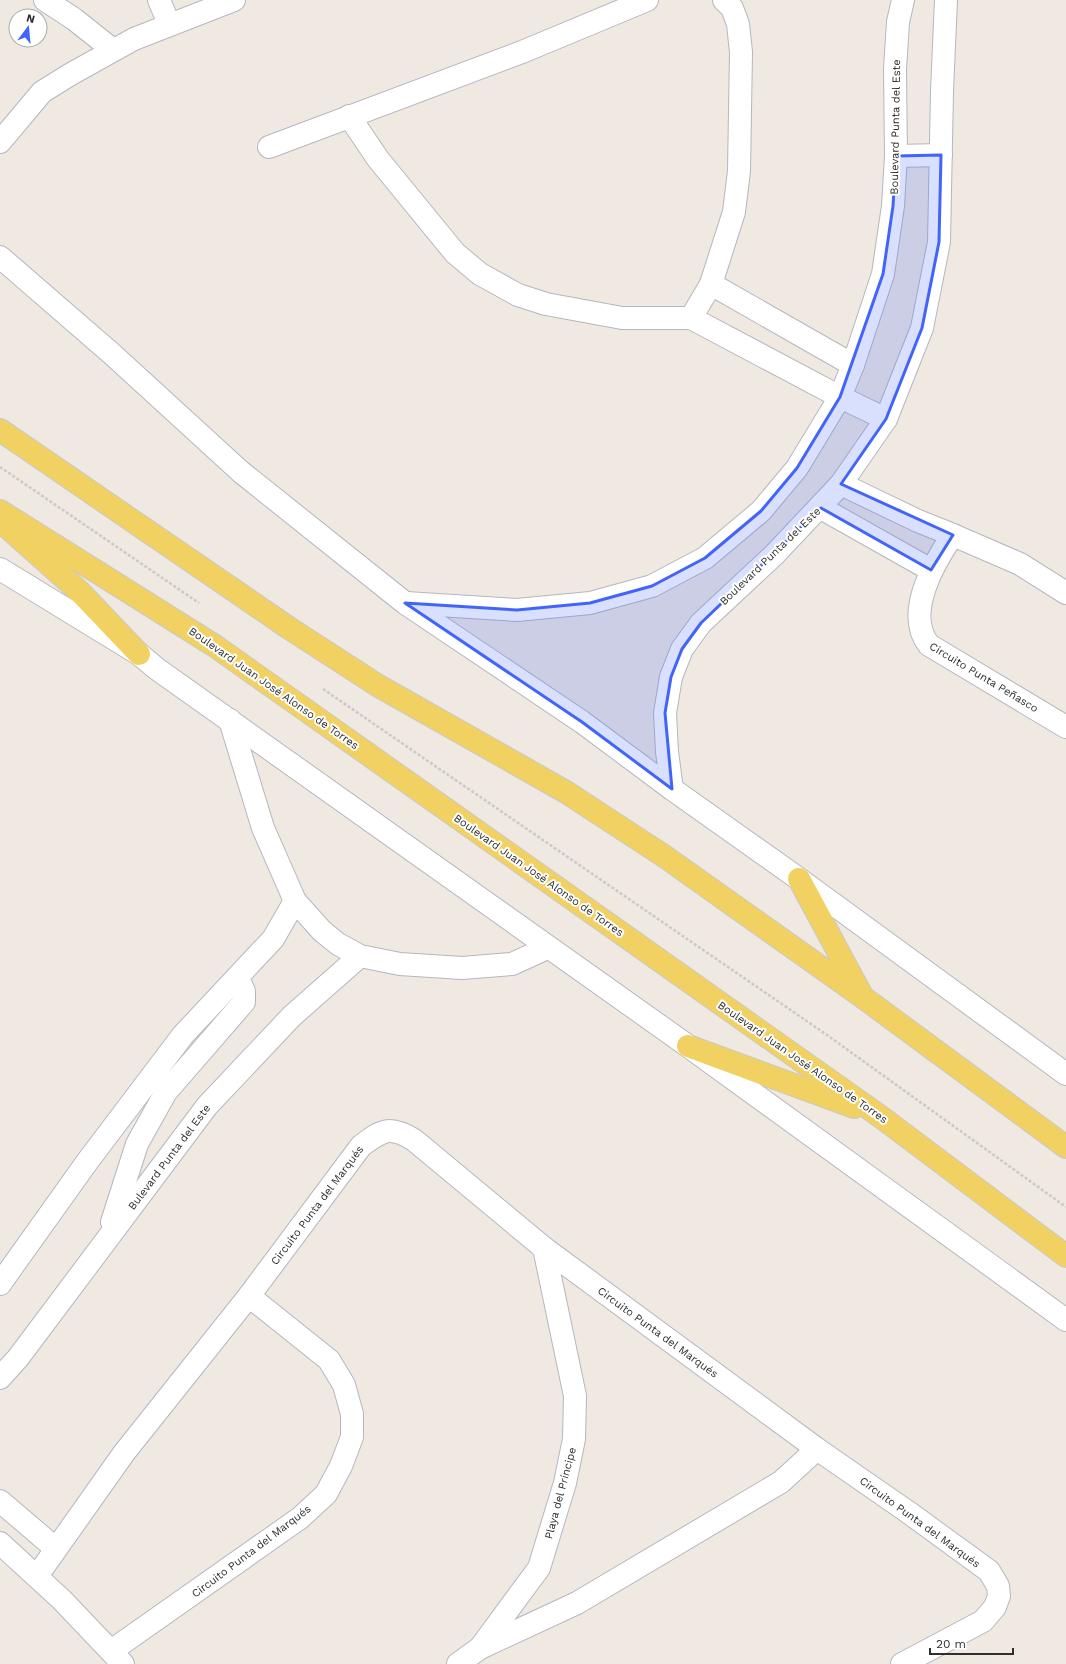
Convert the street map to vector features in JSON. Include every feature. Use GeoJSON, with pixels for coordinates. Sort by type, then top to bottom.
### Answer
{"type":"FeatureCollection","features":[{"type":"Feature","properties":{"kind":"main road"},"geometry":{"type":"LineString","coordinates":[[0,430],[283,624],[365,677],[566,792],[664,856],[864,998],[1066,1147]]}},
{"type":"Feature","properties":{"kind":"main road","name":"Boulevard Juan José Alonso de Torres"},"geometry":{"type":"LineString","coordinates":[[0,511],[215,646],[881,1117],[1066,1256]]}},
{"type":"Feature","properties":{"kind":"main road"},"geometry":{"type":"LineString","coordinates":[[0,520],[80,592],[139,654]]}},
{"type":"Feature","properties":{"kind":"main road"},"geometry":{"type":"LineString","coordinates":[[799,879],[864,998]]}},
{"type":"Feature","properties":{"kind":"main road"},"geometry":{"type":"LineString","coordinates":[[688,1046],[881,1117]]}},
{"type":"Feature","properties":{"kind":"street"},"geometry":{"type":"LineString","coordinates":[[45,0],[74,19],[113,50]]}},
{"type":"Feature","properties":{"kind":"street"},"geometry":{"type":"LineString","coordinates":[[159,0],[169,24]]}},
{"type":"Feature","properties":{"kind":"street"},"geometry":{"type":"LineString","coordinates":[[0,142],[42,92],[113,50],[169,24],[234,0]]}},
{"type":"Feature","properties":{"kind":"street"},"geometry":{"type":"LineString","coordinates":[[269,147],[522,52],[647,0]]}},
{"type":"Feature","properties":{"kind":"street"},"geometry":{"type":"LineString","coordinates":[[691,318],[711,284],[734,212],[739,171],[741,52],[738,24],[732,8],[724,0]]}},
{"type":"Feature","properties":{"kind":"street","name":"Boulevard Punta del Este"},"geometry":{"type":"LineString","coordinates":[[405,603],[517,610],[590,603],[652,586],[705,558],[761,511],[797,468],[840,397],[853,365],[883,274],[893,206],[896,156],[895,69],[898,22],[903,0]]}},
{"type":"Feature","properties":{"kind":"street","name":"Boulevard Punta del Este"},"geometry":{"type":"LineString","coordinates":[[672,789],[667,752],[665,713],[671,677],[682,649],[701,623],[774,555],[821,508],[841,484],[886,419],[922,328],[940,242],[946,0]]}},
{"type":"Feature","properties":{"kind":"street"},"geometry":{"type":"LineString","coordinates":[[349,116],[378,159],[450,247],[480,274],[518,294],[546,304],[622,318],[691,318],[840,397],[886,419]]}},
{"type":"Feature","properties":{"kind":"street"},"geometry":{"type":"LineString","coordinates":[[896,156],[941,155]]}},
{"type":"Feature","properties":{"kind":"street"},"geometry":{"type":"LineString","coordinates":[[0,257],[112,354],[241,472],[405,603],[582,722],[672,789],[799,879],[1066,1074]]}},
{"type":"Feature","properties":{"kind":"street"},"geometry":{"type":"LineString","coordinates":[[711,284],[853,365]]}},
{"type":"Feature","properties":{"kind":"street"},"geometry":{"type":"LineString","coordinates":[[841,484],[918,521],[953,534],[1020,564],[1066,593]]}},
{"type":"Feature","properties":{"kind":"street"},"geometry":{"type":"LineString","coordinates":[[821,508],[931,570]]}},
{"type":"Feature","properties":{"kind":"street","name":"Circuito Punta Peñasco"},"geometry":{"type":"LineString","coordinates":[[953,534],[931,570],[918,620],[922,636],[929,645],[1066,727]]}},
{"type":"Feature","properties":{"kind":"street"},"geometry":{"type":"LineString","coordinates":[[0,569],[139,654],[157,669],[547,948],[688,1046],[1066,1320]]}},
{"type":"Feature","properties":{"kind":"street"},"geometry":{"type":"LineString","coordinates":[[230,720],[263,828],[295,901],[322,931],[338,944],[360,956],[400,964],[462,968],[512,964],[547,948]]}},
{"type":"Feature","properties":{"kind":"street"},"geometry":{"type":"LineString","coordinates":[[0,1284],[87,1162],[183,1035],[273,939],[295,901]]}},
{"type":"Feature","properties":{"kind":"street","name":"Bulevard Punta del Este"},"geometry":{"type":"LineString","coordinates":[[0,1378],[18,1358],[207,1106],[292,1016],[360,956]]}},
{"type":"Feature","properties":{"kind":"street"},"geometry":{"type":"LineString","coordinates":[[108,1237],[137,1144],[166,1092],[244,1002],[244,991],[238,978]]}},
{"type":"Feature","properties":{"kind":"street","name":"Circuito Punta del Marqués"},"geometry":{"type":"LineString","coordinates":[[37,1576],[55,1548],[124,1453],[249,1296],[361,1146],[381,1132],[389,1130],[396,1131],[414,1140],[544,1248],[817,1449],[908,1512],[989,1571],[998,1586],[999,1596],[995,1607],[983,1621],[902,1664]]}},
{"type":"Feature","properties":{"kind":"street","name":"Playa del Príncipe"},"geometry":{"type":"LineString","coordinates":[[480,1648],[539,1568],[564,1483],[574,1439],[575,1396],[544,1248]]}},
{"type":"Feature","properties":{"kind":"street","name":"Circuito Punta del Marqués"},"geometry":{"type":"LineString","coordinates":[[0,1543],[37,1576],[117,1658],[300,1518],[326,1494],[341,1466],[352,1437],[352,1414],[344,1385],[329,1360],[249,1296]]}},
{"type":"Feature","properties":{"kind":"street","name":"Playa del Príncipe"},"geometry":{"type":"LineString","coordinates":[[458,1664],[480,1648],[584,1599],[781,1482],[817,1449]]}},
{"type":"Feature","properties":{"kind":"street"},"geometry":{"type":"LineString","coordinates":[[0,1501],[55,1548]]}},
{"type":"Feature","properties":{"kind":"path"},"geometry":{"type":"LineString","coordinates":[[0,467],[204,607]]}},
{"type":"Feature","properties":{"kind":"path"},"geometry":{"type":"LineString","coordinates":[[322,688],[821,1030],[1066,1207]]}},
{"type":"Feature","properties":{"kind":"highlighted area"},"geometry":{"type":"Polygon","coordinates":[[[941,155],[939,242],[922,328],[886,419],[841,484],[953,535],[931,570],[821,508],[701,623],[682,649],[671,677],[665,713],[672,789],[582,722],[405,603],[517,610],[590,603],[652,586],[705,558],[761,511],[797,468],[840,397],[883,274],[893,206],[896,156],[941,155]]]}}]}
